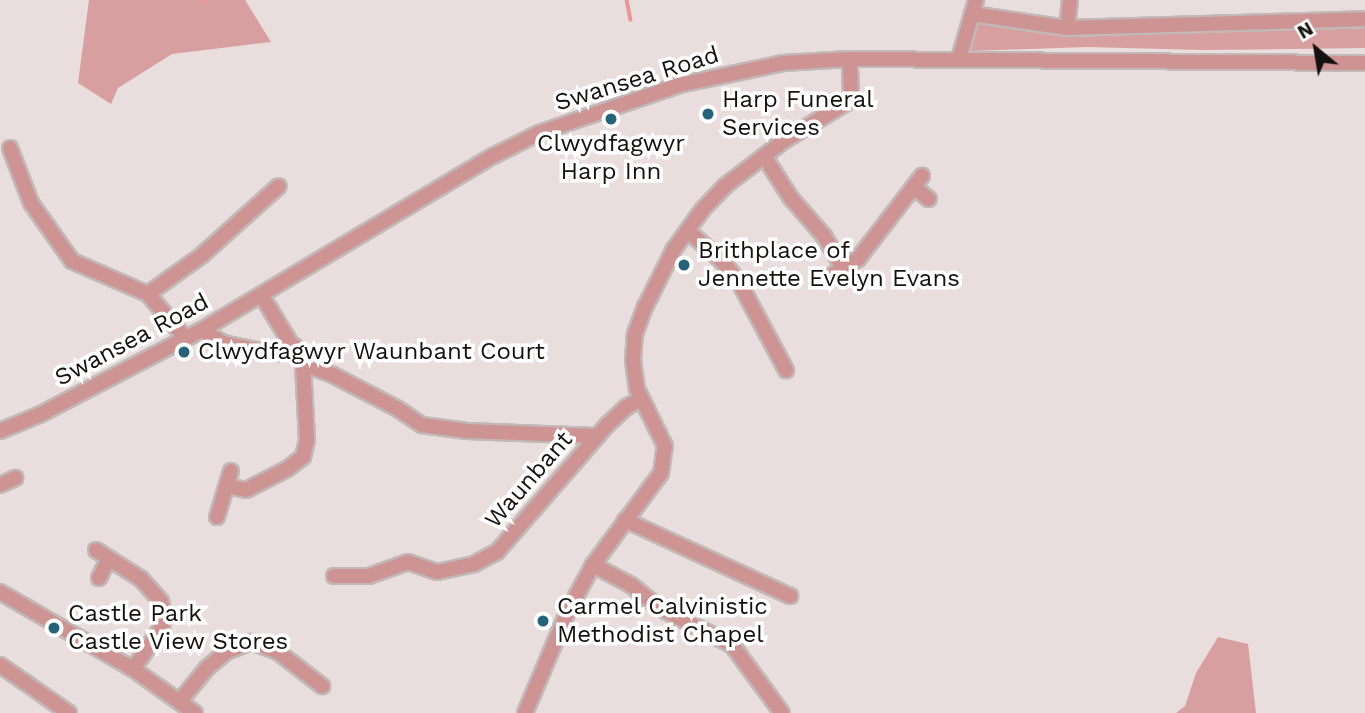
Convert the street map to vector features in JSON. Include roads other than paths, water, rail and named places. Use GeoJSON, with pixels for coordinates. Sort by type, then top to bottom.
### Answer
{"type":"FeatureCollection","features":[{"type":"Feature","properties":{"kind":"street"},"geometry":{"type":"LineString","coordinates":[[1067,28],[1070,0]]}},
{"type":"Feature","properties":{"kind":"street"},"geometry":{"type":"LineString","coordinates":[[960,59],[974,7],[1067,28],[1365,19]]}},
{"type":"Feature","properties":{"kind":"street"},"geometry":{"type":"LineString","coordinates":[[525,713],[568,611],[593,565],[660,473],[665,446],[635,380],[635,334],[674,249],[726,186],[764,156],[846,103],[851,95],[850,59]]}},
{"type":"Feature","properties":{"kind":"street","name":"Swansea Road"},"geometry":{"type":"LineString","coordinates":[[0,431],[41,414],[202,330],[493,156],[539,133],[700,80],[783,63],[850,59],[1365,63]]}},
{"type":"Feature","properties":{"kind":"street"},"geometry":{"type":"LineString","coordinates":[[10,148],[31,203],[72,261],[148,294],[185,338]]}},
{"type":"Feature","properties":{"kind":"street"},"geometry":{"type":"LineString","coordinates":[[764,156],[790,197],[824,236],[843,268]]}},
{"type":"Feature","properties":{"kind":"street"},"geometry":{"type":"LineString","coordinates":[[827,279],[858,259],[918,182],[929,199]]}},
{"type":"Feature","properties":{"kind":"street"},"geometry":{"type":"LineString","coordinates":[[148,294],[202,255],[279,186]]}},
{"type":"Feature","properties":{"kind":"street"},"geometry":{"type":"LineString","coordinates":[[688,231],[722,261],[738,282],[786,370]]}},
{"type":"Feature","properties":{"kind":"street"},"geometry":{"type":"LineString","coordinates":[[227,486],[246,490],[287,470],[303,457],[307,439],[303,364],[262,296]]}},
{"type":"Feature","properties":{"kind":"street"},"geometry":{"type":"LineString","coordinates":[[202,330],[223,343],[275,354],[294,346]]}},
{"type":"Feature","properties":{"kind":"street","name":"Waunbant"},"geometry":{"type":"LineString","coordinates":[[303,364],[333,374],[422,425],[467,431],[597,436]]}},
{"type":"Feature","properties":{"kind":"street","name":"Waunbant"},"geometry":{"type":"LineString","coordinates":[[334,576],[369,576],[408,562],[438,572],[474,564],[497,552],[597,436],[626,407],[642,399]]}},
{"type":"Feature","properties":{"kind":"street"},"geometry":{"type":"LineString","coordinates":[[217,517],[232,471]]}},
{"type":"Feature","properties":{"kind":"street"},"geometry":{"type":"LineString","coordinates":[[0,485],[15,478]]}},
{"type":"Feature","properties":{"kind":"street"},"geometry":{"type":"LineString","coordinates":[[625,520],[790,596]]}},
{"type":"Feature","properties":{"kind":"street"},"geometry":{"type":"LineString","coordinates":[[99,578],[102,554],[152,588],[160,601],[164,615],[162,627],[133,669]]}},
{"type":"Feature","properties":{"kind":"street"},"geometry":{"type":"LineString","coordinates":[[593,565],[631,585],[658,607],[732,645],[782,713]]}},
{"type":"Feature","properties":{"kind":"street"},"geometry":{"type":"LineString","coordinates":[[0,592],[133,669],[195,713]]}},
{"type":"Feature","properties":{"kind":"street"},"geometry":{"type":"LineString","coordinates":[[180,701],[207,668],[226,652],[251,642],[278,652],[322,686]]}},
{"type":"Feature","properties":{"kind":"street"},"geometry":{"type":"LineString","coordinates":[[1,668],[69,713]]}},
{"type":"Feature","properties":{"kind":"waterway"},"geometry":{"type":"LineString","coordinates":[[627,0],[631,20]]}},
{"type":"Feature","properties":{"kind":"place","name":"Harp Funeral Services"},"geometry":{"type":"Point","coordinates":[708,114]}},
{"type":"Feature","properties":{"kind":"place","name":"Clwydfagwyr Harp Inn"},"geometry":{"type":"Point","coordinates":[611,119]}},
{"type":"Feature","properties":{"kind":"place","name":"Brithplace of Jennette Evelyn Evans"},"geometry":{"type":"Point","coordinates":[684,265]}},
{"type":"Feature","properties":{"kind":"place","name":"Clwydfagwyr Waunbant Court"},"geometry":{"type":"Point","coordinates":[184,352]}},
{"type":"Feature","properties":{"kind":"place","name":"Carmel Calvinistic Methodist Chapel"},"geometry":{"type":"Point","coordinates":[543,621]}},
{"type":"Feature","properties":{"kind":"place","name":"Castle Park Castle View Stores"},"geometry":{"type":"Point","coordinates":[54,628]}}]}
